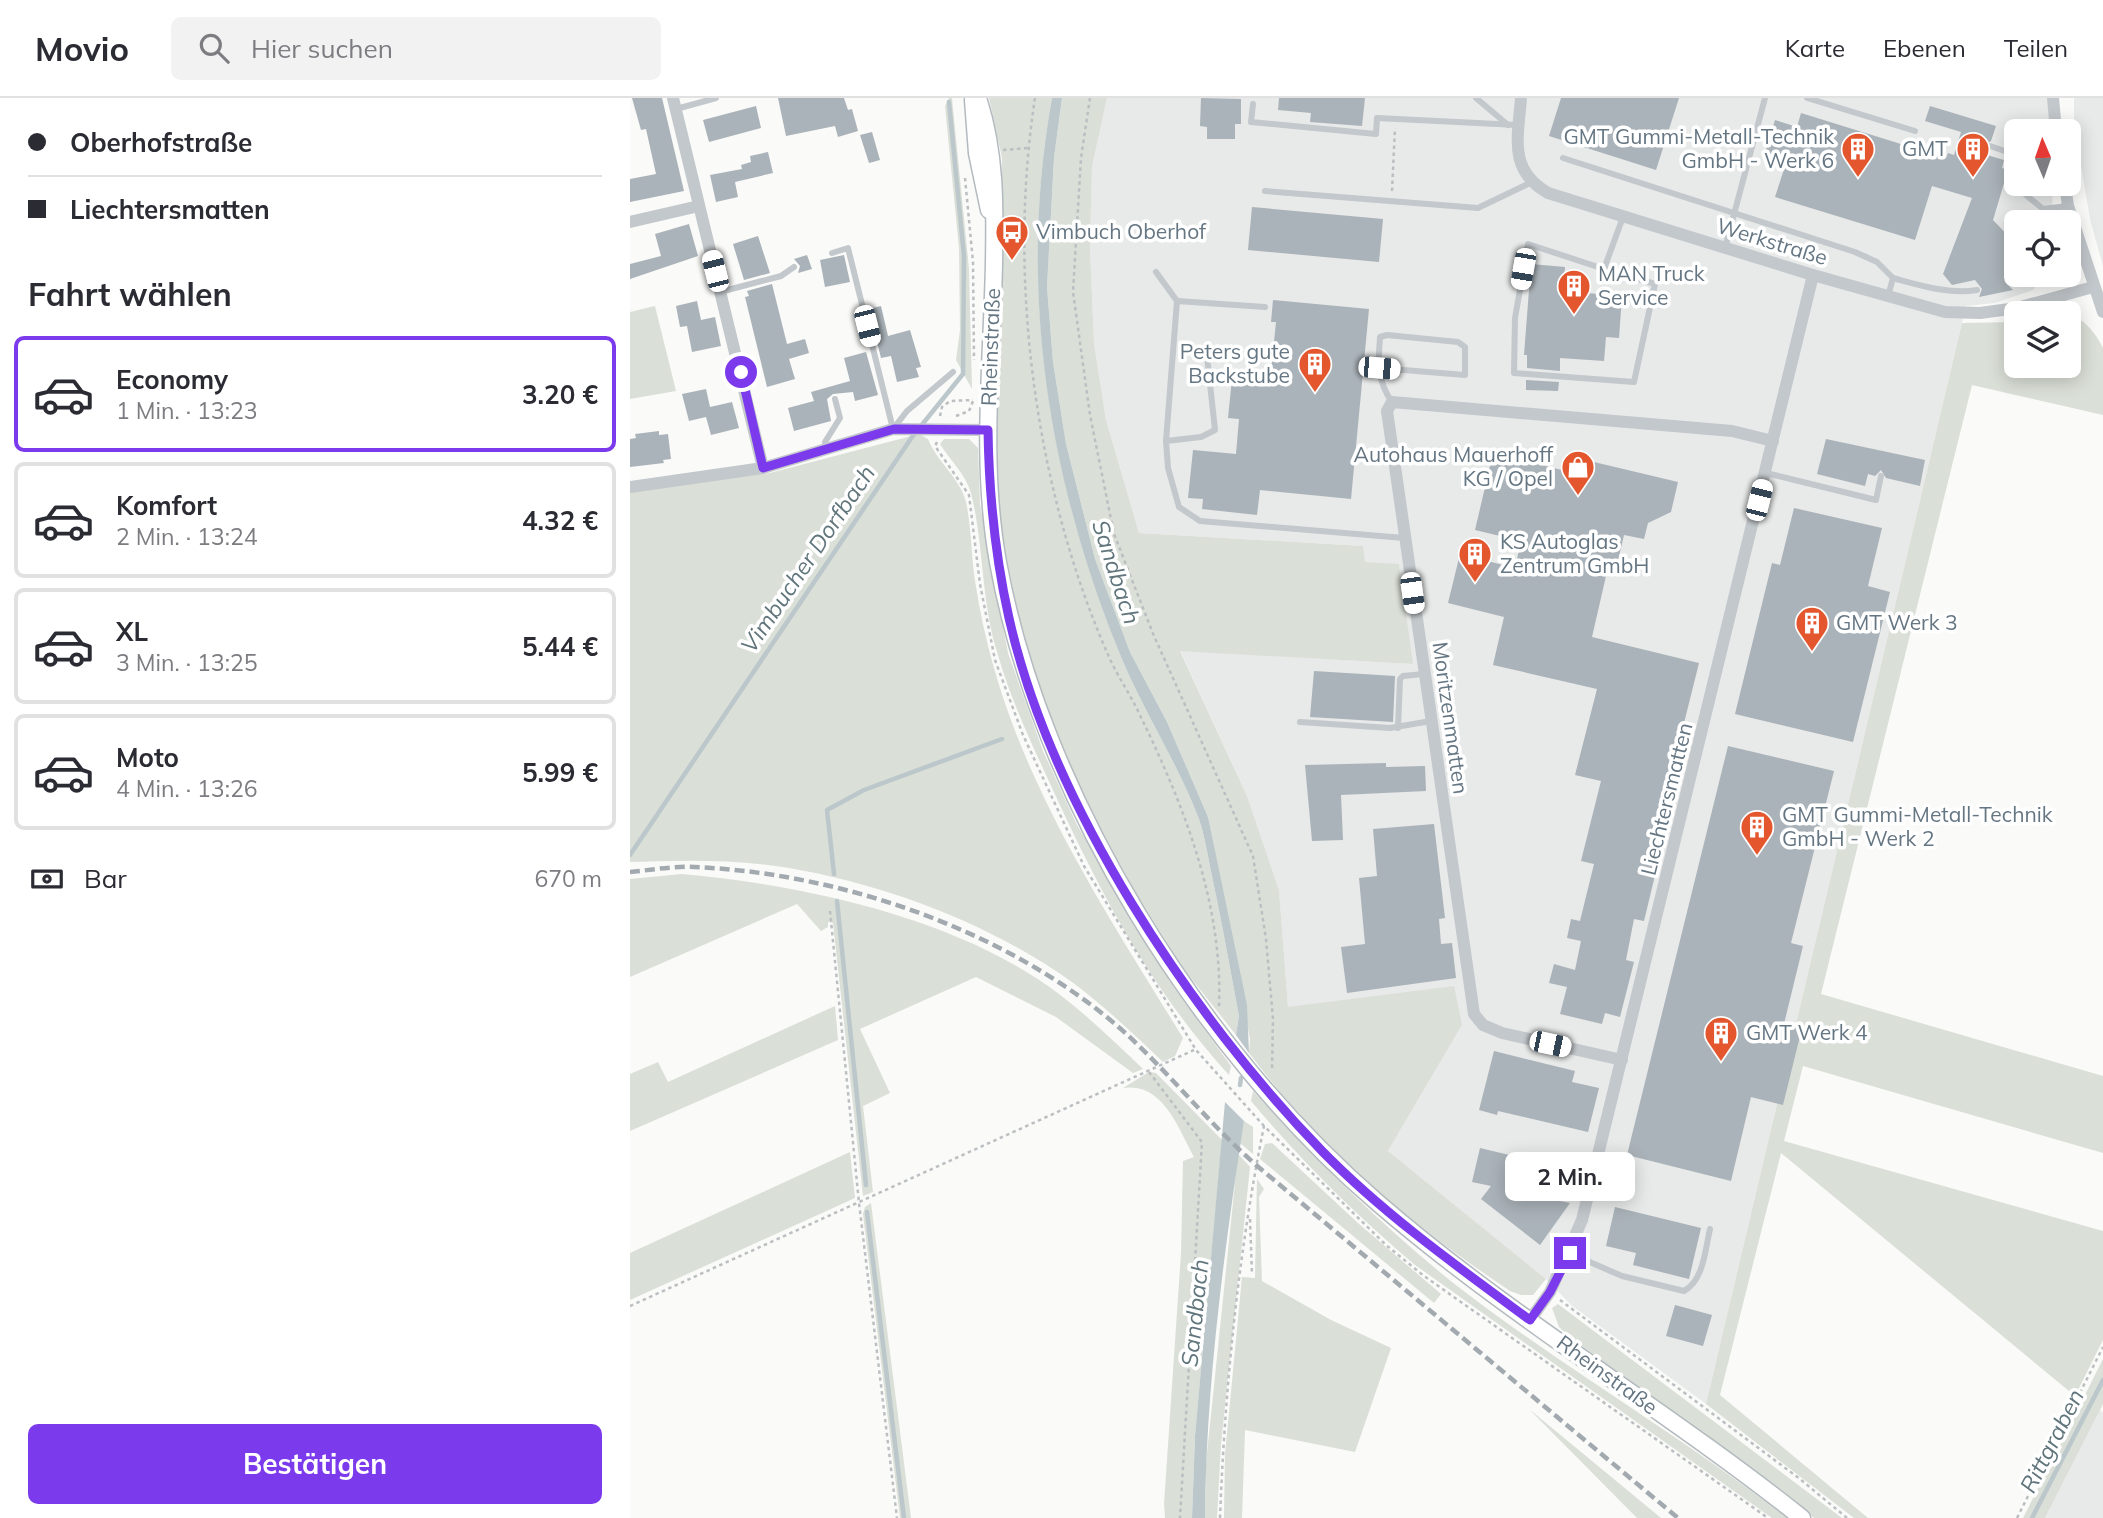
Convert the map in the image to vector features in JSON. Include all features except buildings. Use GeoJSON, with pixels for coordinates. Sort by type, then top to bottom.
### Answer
{"type":"FeatureCollection","features":[{"type":"Feature","properties":{"kind":"street","name":"Rheinstraße"},"geometry":{"type":"LineString","coordinates":[[976,98],[977,153],[994,231],[988,473],[997,557],[1010,621],[1040,716],[1063,773],[1105,854],[1153,937],[1211,1020],[1264,1086],[1324,1152],[1376,1202],[1530,1320],[1802,1518]]}},
{"type":"Feature","properties":{"kind":"street"},"geometry":{"type":"LineString","coordinates":[[1521,98],[1514,126],[1521,168],[1530,183]]}},
{"type":"Feature","properties":{"kind":"street"},"geometry":{"type":"LineString","coordinates":[[2053,98],[2055,119]]}},
{"type":"Feature","properties":{"kind":"street"},"geometry":{"type":"LineString","coordinates":[[675,104],[763,468]]}},
{"type":"Feature","properties":{"kind":"street","name":"Werkstraße"},"geometry":{"type":"LineString","coordinates":[[1530,183],[1548,193],[1623,217],[1945,312],[1980,313],[2017,308],[2093,287]]}},
{"type":"Feature","properties":{"kind":"street"},"geometry":{"type":"LineString","coordinates":[[2067,196],[2103,312]]}},
{"type":"Feature","properties":{"kind":"street"},"geometry":{"type":"LineString","coordinates":[[630,222],[699,206]]}},
{"type":"Feature","properties":{"kind":"street","name":"Liechtersmatten"},"geometry":{"type":"LineString","coordinates":[[1530,1320],[1550,1292],[1570,1253],[1582,1220],[1813,275]]}},
{"type":"Feature","properties":{"kind":"street"},"geometry":{"type":"LineString","coordinates":[[1392,402],[1732,431],[1773,441]]}},
{"type":"Feature","properties":{"kind":"street","name":"Moritzenmatten"},"geometry":{"type":"LineString","coordinates":[[1392,402],[1387,411],[1404,538],[1474,1014],[1483,1025],[1502,1033],[1622,1060]]}},
{"type":"Feature","properties":{"kind":"street"},"geometry":{"type":"LineString","coordinates":[[630,487],[763,468],[894,429],[941,422],[988,430]]}},
{"type":"Feature","properties":{"kind":"lane"},"geometry":{"type":"LineString","coordinates":[[675,104],[716,98]]}},
{"type":"Feature","properties":{"kind":"lane"},"geometry":{"type":"LineString","coordinates":[[1476,98],[1514,126]]}},
{"type":"Feature","properties":{"kind":"lane"},"geometry":{"type":"LineString","coordinates":[[1725,248],[1765,98]]}},
{"type":"Feature","properties":{"kind":"lane"},"geometry":{"type":"LineString","coordinates":[[1807,98],[1915,131]]}},
{"type":"Feature","properties":{"kind":"lane"},"geometry":{"type":"LineString","coordinates":[[1253,104],[1251,122],[1376,134],[1377,118],[1514,126]]}},
{"type":"Feature","properties":{"kind":"lane"},"geometry":{"type":"LineString","coordinates":[[1990,146],[2004,151]]}},
{"type":"Feature","properties":{"kind":"lane"},"geometry":{"type":"LineString","coordinates":[[1563,158],[1855,252],[1877,262],[1893,278],[1922,286],[1965,292],[1977,290]]}},
{"type":"Feature","properties":{"kind":"lane"},"geometry":{"type":"LineString","coordinates":[[1265,191],[1478,208],[1530,183]]}},
{"type":"Feature","properties":{"kind":"lane"},"geometry":{"type":"LineString","coordinates":[[2027,196],[2043,209],[2068,205]]}},
{"type":"Feature","properties":{"kind":"lane"},"geometry":{"type":"LineString","coordinates":[[1604,268],[1623,217]]}},
{"type":"Feature","properties":{"kind":"lane"},"geometry":{"type":"LineString","coordinates":[[1528,244],[1604,268],[1655,285],[1634,382],[1514,373],[1515,318],[1528,244]]}},
{"type":"Feature","properties":{"kind":"lane"},"geometry":{"type":"LineString","coordinates":[[832,253],[848,248],[894,429]]}},
{"type":"Feature","properties":{"kind":"lane"},"geometry":{"type":"LineString","coordinates":[[720,292],[781,276],[794,267]]}},
{"type":"Feature","properties":{"kind":"lane"},"geometry":{"type":"LineString","coordinates":[[1156,272],[1177,301],[1166,441],[1168,468],[1179,507],[1200,521],[1404,538]]}},
{"type":"Feature","properties":{"kind":"lane"},"geometry":{"type":"LineString","coordinates":[[1888,296],[1893,278]]}},
{"type":"Feature","properties":{"kind":"lane"},"geometry":{"type":"LineString","coordinates":[[1177,301],[1265,307]]}},
{"type":"Feature","properties":{"kind":"lane"},"geometry":{"type":"LineString","coordinates":[[1379,368],[1465,375],[1465,346],[1458,342],[1387,335],[1380,337],[1379,368],[1381,387],[1392,402]]}},
{"type":"Feature","properties":{"kind":"lane"},"geometry":{"type":"LineString","coordinates":[[1166,441],[1201,437],[1215,429],[1207,356]]}},
{"type":"Feature","properties":{"kind":"lane"},"geometry":{"type":"LineString","coordinates":[[894,429],[907,411],[953,372]]}},
{"type":"Feature","properties":{"kind":"lane"},"geometry":{"type":"LineString","coordinates":[[827,447],[825,442],[840,418],[835,399]]}},
{"type":"Feature","properties":{"kind":"lane"},"geometry":{"type":"LineString","coordinates":[[1766,473],[1876,500],[1881,476]]}},
{"type":"Feature","properties":{"kind":"lane"},"geometry":{"type":"LineString","coordinates":[[1398,728],[1400,679],[1403,676],[1424,674]]}},
{"type":"Feature","properties":{"kind":"lane"},"geometry":{"type":"LineString","coordinates":[[1300,722],[1398,728],[1431,721]]}},
{"type":"Feature","properties":{"kind":"lane"},"geometry":{"type":"LineString","coordinates":[[1570,1253],[1622,1276],[1684,1291],[1693,1286],[1698,1278],[1710,1229]]}},
{"type":"Feature","properties":{"kind":"path"},"geometry":{"type":"LineString","coordinates":[[1035,98],[1028,148],[1027,323],[1041,430],[1051,478],[1090,610],[1192,835],[1206,887],[1220,990],[1219,1009],[1211,1020]]}},
{"type":"Feature","properties":{"kind":"path"},"geometry":{"type":"LineString","coordinates":[[1090,98],[1081,158],[1073,292],[1090,415],[1114,534],[1154,636],[1253,856],[1266,939],[1273,1019],[1274,1054],[1264,1086]]}},
{"type":"Feature","properties":{"kind":"path"},"geometry":{"type":"LineString","coordinates":[[1392,201],[1395,120]]}},
{"type":"Feature","properties":{"kind":"path"},"geometry":{"type":"LineString","coordinates":[[964,169],[973,262],[974,372]]}},
{"type":"Feature","properties":{"kind":"path"},"geometry":{"type":"LineString","coordinates":[[974,400],[969,411],[941,422],[942,408],[950,401],[974,400]]}},
{"type":"Feature","properties":{"kind":"path"},"geometry":{"type":"LineString","coordinates":[[830,911],[859,1203],[897,1518]]}},
{"type":"Feature","properties":{"kind":"path"},"geometry":{"type":"LineString","coordinates":[[630,1306],[1196,1049]]}},
{"type":"Feature","properties":{"kind":"path"},"geometry":{"type":"LineString","coordinates":[[1149,1072],[1202,1142],[1180,1518]]}},
{"type":"Feature","properties":{"kind":"path"},"geometry":{"type":"LineString","coordinates":[[1227,1086],[1252,1114],[1386,1245],[1446,1293],[1768,1518]]}},
{"type":"Feature","properties":{"kind":"path"},"geometry":{"type":"LineString","coordinates":[[1220,1518],[1223,1445],[1237,1296],[1264,1126]]}},
{"type":"Feature","properties":{"kind":"path"},"geometry":{"type":"LineString","coordinates":[[1250,1212],[1252,1275]]}},
{"type":"Feature","properties":{"kind":"path"},"geometry":{"type":"LineString","coordinates":[[1550,1292],[1800,1479],[1847,1518]]}},
{"type":"Feature","properties":{"kind":"path"},"geometry":{"type":"LineString","coordinates":[[2017,1518],[2103,1347]]}},
{"type":"Feature","properties":{"kind":"shaded area"},"geometry":{"type":"Polygon","coordinates":[[[949,98],[952,98],[969,269],[972,389],[956,360],[960,330],[959,248],[945,106],[949,98]]]}},
{"type":"Feature","properties":{"kind":"shaded area"},"geometry":{"type":"Polygon","coordinates":[[[989,98],[1052,98],[1042,169],[1038,238],[1039,308],[1057,445],[1073,513],[1117,647],[1180,775],[1201,826],[1239,1016],[1236,1035],[1183,968],[1137,895],[1087,804],[1043,705],[1027,659],[1000,524],[996,421],[1002,158],[989,98]]]}},
{"type":"Feature","properties":{"kind":"shaded area"},"geometry":{"type":"Polygon","coordinates":[[[1052,98],[1062,98],[1054,158],[1047,287],[1053,362],[1066,444],[1095,559],[1130,652],[1167,722],[1208,817],[1247,1005],[1249,1053],[1236,1035],[1239,1016],[1199,819],[1117,647],[1073,514],[1057,445],[1046,377],[1039,307],[1038,238],[1042,168],[1052,98]]]}},
{"type":"Feature","properties":{"kind":"shaded area"},"geometry":{"type":"Polygon","coordinates":[[[1062,98],[1107,98],[1092,167],[1090,247],[1094,343],[1106,420],[1139,533],[1363,546],[1365,562],[1399,564],[1413,664],[1180,651],[1247,796],[1279,890],[1288,1007],[1454,986],[1462,1025],[1388,1151],[1546,1279],[1533,1295],[1510,1291],[1403,1212],[1337,1153],[1306,1121],[1249,1053],[1250,1039],[1208,817],[1167,722],[1130,652],[1095,559],[1066,444],[1053,362],[1047,287],[1054,158],[1062,98]]]}},
{"type":"Feature","properties":{"kind":"shaded area"},"geometry":{"type":"Polygon","coordinates":[[[1107,98],[2048,98],[2049,119],[2004,119],[2004,196],[2052,196],[2053,210],[2004,210],[2004,287],[2035,287],[1995,303],[1966,306],[1706,1404],[1571,1305],[1546,1279],[1388,1151],[1462,1025],[1288,1008],[1279,890],[1247,796],[1180,650],[1412,664],[1399,565],[1364,562],[1363,546],[1139,533],[1106,420],[1094,343],[1090,247],[1092,167],[1107,98]]]}},
{"type":"Feature","properties":{"kind":"shaded area"},"geometry":{"type":"Polygon","coordinates":[[[2074,98],[2103,98],[2103,266],[2090,219],[2081,165],[2081,119],[2074,119],[2074,98]]]}},
{"type":"Feature","properties":{"kind":"shaded area"},"geometry":{"type":"Polygon","coordinates":[[[655,306],[676,391],[630,399],[630,312],[655,306]]]}},
{"type":"Feature","properties":{"kind":"shaded area"},"geometry":{"type":"Polygon","coordinates":[[[2081,320],[2103,348],[2103,415],[1972,385],[1821,994],[2103,1076],[2103,1153],[1803,1066],[1784,1141],[2103,1231],[2103,1340],[2075,1396],[1781,1153],[1720,1395],[1868,1518],[1854,1518],[1706,1404],[1962,323],[2004,322],[2004,378],[2081,378],[2081,320]]]}},
{"type":"Feature","properties":{"kind":"shaded area"},"geometry":{"type":"Polygon","coordinates":[[[919,434],[928,439],[963,493],[974,576],[987,643],[1010,718],[1034,776],[1115,928],[1183,1038],[1175,1056],[1163,1062],[1099,1003],[1044,963],[939,910],[864,885],[789,868],[729,862],[630,862],[630,491],[770,473],[919,434]]]}},
{"type":"Feature","properties":{"kind":"shaded area"},"geometry":{"type":"Polygon","coordinates":[[[944,439],[969,439],[978,448],[980,504],[1008,653],[1043,751],[1077,825],[1175,989],[1231,1066],[1229,1075],[1175,1009],[1129,939],[1070,826],[1030,739],[1009,689],[992,635],[969,486],[940,444],[944,439]]]}},
{"type":"Feature","properties":{"kind":"shaded area"},"geometry":{"type":"Polygon","coordinates":[[[682,874],[729,879],[829,897],[928,926],[975,945],[1019,967],[1059,994],[1143,1069],[1133,1073],[1056,1017],[976,977],[860,1029],[890,1093],[863,1106],[873,1192],[863,1196],[833,923],[828,922],[828,927],[821,931],[797,904],[630,977],[630,879],[682,874]]]}},
{"type":"Feature","properties":{"kind":"shaded area"},"geometry":{"type":"Polygon","coordinates":[[[835,1006],[838,1040],[630,1131],[630,1074],[658,1062],[668,1082],[835,1006]]]}},
{"type":"Feature","properties":{"kind":"shaded area"},"geometry":{"type":"Polygon","coordinates":[[[1149,1072],[1156,1073],[1222,1140],[1195,1436],[1192,1518],[1165,1518],[1164,1504],[1181,1253],[1183,1161],[1194,1157],[1168,1109],[1159,1100],[1149,1092],[1137,1088],[1123,1088],[1149,1072]]]}},
{"type":"Feature","properties":{"kind":"shaded area"},"geometry":{"type":"Polygon","coordinates":[[[1253,1091],[1349,1190],[1452,1282],[1787,1518],[1772,1518],[1415,1265],[1371,1227],[1309,1166],[1251,1101],[1253,1091]]]}},
{"type":"Feature","properties":{"kind":"shaded area"},"geometry":{"type":"Polygon","coordinates":[[[1225,1102],[1244,1121],[1217,1319],[1205,1518],[1192,1518],[1195,1436],[1225,1102]]]}},
{"type":"Feature","properties":{"kind":"shaded area"},"geometry":{"type":"Polygon","coordinates":[[[1244,1121],[1253,1127],[1253,1154],[1240,1143],[1244,1121]]]}},
{"type":"Feature","properties":{"kind":"shaded area"},"geometry":{"type":"Polygon","coordinates":[[[1272,1143],[1359,1224],[1441,1294],[1434,1303],[1260,1159],[1265,1144],[1272,1143]]]}},
{"type":"Feature","properties":{"kind":"shaded area"},"geometry":{"type":"Polygon","coordinates":[[[850,1152],[855,1198],[630,1300],[630,1253],[850,1152]]]}},
{"type":"Feature","properties":{"kind":"shaded area"},"geometry":{"type":"Polygon","coordinates":[[[1238,1154],[1250,1167],[1221,1444],[1217,1518],[1205,1518],[1206,1463],[1238,1154]]]}},
{"type":"Feature","properties":{"kind":"shaded area"},"geometry":{"type":"Polygon","coordinates":[[[1257,1179],[1264,1189],[1259,1197],[1262,1281],[1331,1320],[1391,1348],[1355,1452],[1245,1430],[1242,1518],[1224,1518],[1225,1454],[1242,1277],[1255,1278],[1257,1179]]]}},
{"type":"Feature","properties":{"kind":"shaded area"},"geometry":{"type":"Polygon","coordinates":[[[871,1203],[911,1518],[900,1518],[863,1214],[865,1207],[871,1203]]]}},
{"type":"Feature","properties":{"kind":"shaded area"},"geometry":{"type":"Polygon","coordinates":[[[1558,1304],[1842,1518],[1814,1518],[1570,1337],[1559,1327],[1552,1308],[1558,1304]]]}},
{"type":"Feature","properties":{"kind":"shaded area"},"geometry":{"type":"Polygon","coordinates":[[[2103,1359],[2103,1404],[2100,1410],[2045,1518],[2023,1518],[2103,1359]]]}},
{"type":"Feature","properties":{"kind":"shaded area"},"geometry":{"type":"Polygon","coordinates":[[[1529,1409],[1661,1518],[1637,1518],[1529,1409]]]}},
{"type":"Feature","properties":{"kind":"shaded area"},"geometry":{"type":"Polygon","coordinates":[[[2100,1410],[2103,1413],[2103,1518],[2045,1518],[2100,1410]]]}},
{"type":"Feature","properties":{"kind":"waterway","name":"Vimbucher Dorfbach"},"geometry":{"type":"LineString","coordinates":[[630,855],[912,437],[963,374],[964,256],[949,102]]}},
{"type":"Feature","properties":{"kind":"waterway"},"geometry":{"type":"LineString","coordinates":[[834,874],[827,810],[864,790],[1002,739]]}},
{"type":"Feature","properties":{"kind":"waterway"},"geometry":{"type":"LineString","coordinates":[[837,901],[866,1185]]}},
{"type":"Feature","properties":{"kind":"waterway","name":"Sandbach"},"geometry":{"type":"LineString","coordinates":[[1240,1085],[1241,1078]]}},
{"type":"Feature","properties":{"kind":"waterway"},"geometry":{"type":"LineString","coordinates":[[867,1212],[904,1518]]}},
{"type":"Feature","properties":{"kind":"waterway","name":"Rittgraben"},"geometry":{"type":"LineString","coordinates":[[2032,1518],[2103,1380]]}},
{"type":"Feature","properties":{"kind":"railway"},"geometry":{"type":"LineString","coordinates":[[630,872],[694,867],[807,881],[865,895],[921,914],[976,937],[1028,964],[1077,995],[1122,1030],[1262,1170],[1678,1518]]}},
{"type":"Feature","properties":{"kind":"place","name":"GMT Gummi-Metall-Technik GmbH - Werk 6"},"geometry":{"type":"Point","coordinates":[1858,179]}},
{"type":"Feature","properties":{"kind":"place","name":"GMT"},"geometry":{"type":"Point","coordinates":[1973,179]}},
{"type":"Feature","properties":{"kind":"place","name":"Vimbuch Oberhof"},"geometry":{"type":"Point","coordinates":[1012,262]}},
{"type":"Feature","properties":{"kind":"place","name":"MAN Truck Service"},"geometry":{"type":"Point","coordinates":[1574,316]}},
{"type":"Feature","properties":{"kind":"place","name":"Peters gute Backstube"},"geometry":{"type":"Point","coordinates":[1315,394]}},
{"type":"Feature","properties":{"kind":"place","name":"Autohaus Mauerhoff KG / Opel"},"geometry":{"type":"Point","coordinates":[1578,497]}},
{"type":"Feature","properties":{"kind":"place","name":"KS Autoglas Zentrum GmbH"},"geometry":{"type":"Point","coordinates":[1475,584]}},
{"type":"Feature","properties":{"kind":"place","name":"GMT Werk 3"},"geometry":{"type":"Point","coordinates":[1812,653]}},
{"type":"Feature","properties":{"kind":"place","name":"GMT Gummi-Metall-Technik GmbH - Werk 2"},"geometry":{"type":"Point","coordinates":[1757,857]}},
{"type":"Feature","properties":{"kind":"place","name":"GMT Werk 4"},"geometry":{"type":"Point","coordinates":[1721,1063]}},
{"type":"Feature","properties":{"kind":"route"},"geometry":{"type":"LineString","coordinates":[[741,372],[763,468],[894,429],[988,430],[988,473],[997,557],[1010,621],[1040,716],[1063,773],[1105,854],[1153,937],[1211,1020],[1269,1092],[1324,1152],[1376,1202],[1530,1320],[1550,1292],[1570,1253]]}}]}
